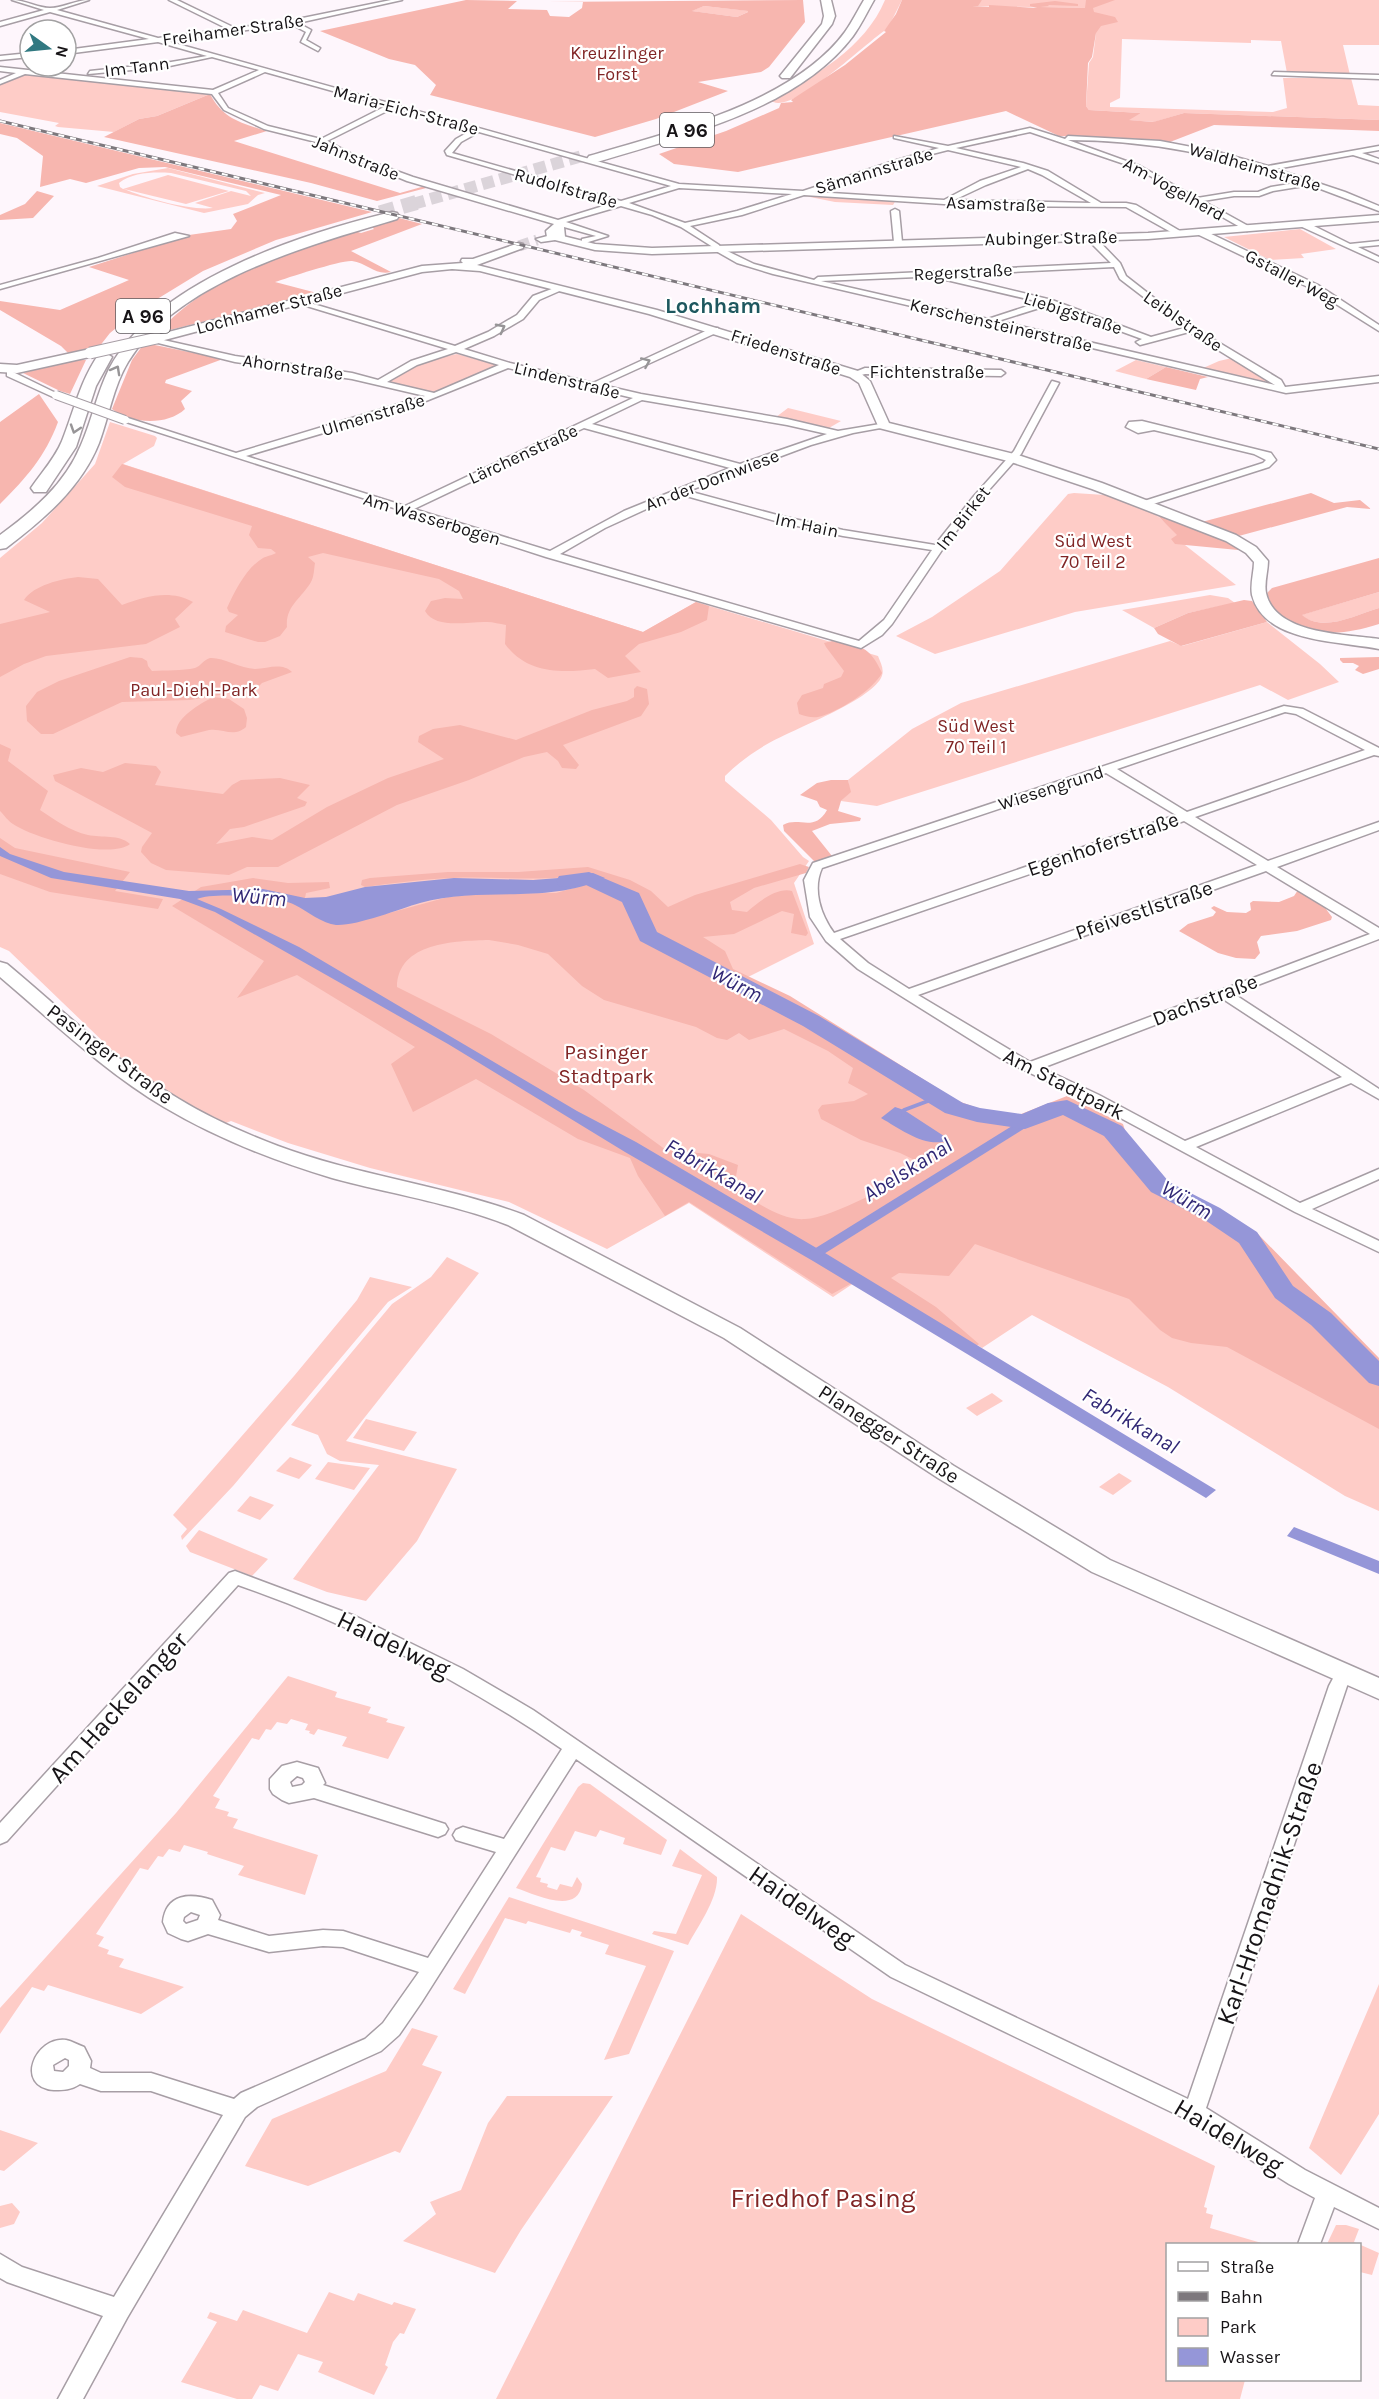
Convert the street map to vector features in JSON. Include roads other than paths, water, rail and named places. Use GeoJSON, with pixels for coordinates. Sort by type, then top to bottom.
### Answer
{"type":"FeatureCollection","features":[{"type":"Feature","properties":{"kind":"highway"},"geometry":{"type":"LineString","coordinates":[[786,76],[827,24],[830,17],[826,0]]}},
{"type":"Feature","properties":{"kind":"highway","name":"A 96"},"geometry":{"type":"LineString","coordinates":[[855,0],[830,39],[818,52],[786,76],[756,94],[706,116],[587,158],[686,130],[747,106],[791,84],[826,58],[854,26],[869,0]]}},
{"type":"Feature","properties":{"kind":"highway"},"geometry":{"type":"LineString","coordinates":[[826,58],[835,55],[863,34]]}},
{"type":"Feature","properties":{"kind":"highway","name":"A 96"},"geometry":{"type":"LineString","coordinates":[[0,544],[48,504],[78,467],[90,445],[110,382],[123,357],[164,315],[210,284],[261,260],[386,215],[328,228],[246,258],[174,294],[147,313],[122,334],[102,359],[90,381],[70,443],[56,466],[26,502]]}},
{"type":"Feature","properties":{"kind":"street","name":"Maria-Eich-Straße"},"geometry":{"type":"LineString","coordinates":[[15,0],[679,186]]}},
{"type":"Feature","properties":{"kind":"street"},"geometry":{"type":"LineString","coordinates":[[0,24],[86,0]]}},
{"type":"Feature","properties":{"kind":"street"},"geometry":{"type":"LineString","coordinates":[[172,0],[234,30]]}},
{"type":"Feature","properties":{"kind":"street","name":"Freihamer Straße"},"geometry":{"type":"LineString","coordinates":[[78,51],[292,22],[399,0]]}},
{"type":"Feature","properties":{"kind":"street"},"geometry":{"type":"LineString","coordinates":[[292,22],[309,31],[303,41],[318,49]]}},
{"type":"Feature","properties":{"kind":"street"},"geometry":{"type":"LineString","coordinates":[[0,58],[18,56]]}},
{"type":"Feature","properties":{"kind":"street","name":"Im Tann"},"geometry":{"type":"LineString","coordinates":[[78,74],[210,56]]}},
{"type":"Feature","properties":{"kind":"street"},"geometry":{"type":"LineString","coordinates":[[0,69],[18,71]]}},
{"type":"Feature","properties":{"kind":"street"},"geometry":{"type":"LineString","coordinates":[[78,78],[214,92],[263,71]]}},
{"type":"Feature","properties":{"kind":"street"},"geometry":{"type":"LineString","coordinates":[[0,82],[18,74]]}},
{"type":"Feature","properties":{"kind":"street"},"geometry":{"type":"LineString","coordinates":[[1274,74],[1379,77]]}},
{"type":"Feature","properties":{"kind":"street","name":"Jahnstraße"},"geometry":{"type":"LineString","coordinates":[[214,92],[226,109],[247,121],[266,128],[322,141],[356,158],[410,179],[604,237],[585,242]]}},
{"type":"Feature","properties":{"kind":"street"},"geometry":{"type":"LineString","coordinates":[[322,141],[391,106]]}},
{"type":"Feature","properties":{"kind":"street","name":"Rudolfstraße"},"geometry":{"type":"LineString","coordinates":[[479,130],[455,143],[448,150],[449,154],[655,213],[684,225],[717,249]]}},
{"type":"Feature","properties":{"kind":"street","name":"Am Vogelherd"},"geometry":{"type":"LineString","coordinates":[[1030,130],[1138,167],[1247,230]]}},
{"type":"Feature","properties":{"kind":"street","name":"Sämannstraße"},"geometry":{"type":"LineString","coordinates":[[679,186],[708,186],[801,194],[879,167],[1010,132],[1030,130]]}},
{"type":"Feature","properties":{"kind":"street"},"geometry":{"type":"LineString","coordinates":[[896,137],[1027,167],[1060,181],[1100,205]]}},
{"type":"Feature","properties":{"kind":"street","name":"Waldheimstraße"},"geometry":{"type":"LineString","coordinates":[[1056,138],[1100,138],[1176,144],[1207,150],[1269,168],[1379,209]]}},
{"type":"Feature","properties":{"kind":"street"},"geometry":{"type":"LineString","coordinates":[[1269,168],[1379,148]]}},
{"type":"Feature","properties":{"kind":"street"},"geometry":{"type":"LineString","coordinates":[[1351,152],[1379,161]]}},
{"type":"Feature","properties":{"kind":"street"},"geometry":{"type":"LineString","coordinates":[[945,202],[983,183],[1027,167]]}},
{"type":"Feature","properties":{"kind":"street"},"geometry":{"type":"LineString","coordinates":[[1195,200],[1234,194],[1259,194],[1271,189],[1312,183]]}},
{"type":"Feature","properties":{"kind":"street"},"geometry":{"type":"LineString","coordinates":[[549,237],[550,231],[560,222],[679,186]]}},
{"type":"Feature","properties":{"kind":"street"},"geometry":{"type":"LineString","coordinates":[[684,225],[739,213],[801,194]]}},
{"type":"Feature","properties":{"kind":"street","name":"Asamstraße"},"geometry":{"type":"LineString","coordinates":[[801,194],[834,203],[897,207],[900,199],[1133,207],[1181,234]]}},
{"type":"Feature","properties":{"kind":"street"},"geometry":{"type":"LineString","coordinates":[[895,211],[898,242]]}},
{"type":"Feature","properties":{"kind":"street","name":"Aubinger Straße"},"geometry":{"type":"LineString","coordinates":[[549,237],[606,249],[630,251],[1181,234],[1379,218]]}},
{"type":"Feature","properties":{"kind":"street"},"geometry":{"type":"LineString","coordinates":[[1303,224],[1379,260]]}},
{"type":"Feature","properties":{"kind":"street","name":"Gstaller Weg"},"geometry":{"type":"LineString","coordinates":[[1202,233],[1315,287],[1379,329]]}},
{"type":"Feature","properties":{"kind":"street","name":"Aubinger Straße"},"geometry":{"type":"LineString","coordinates":[[549,237],[585,242],[606,249]]}},
{"type":"Feature","properties":{"kind":"street","name":"Leiblstraße"},"geometry":{"type":"LineString","coordinates":[[1090,237],[1117,265],[1123,277],[1190,329],[1278,382],[1279,387],[1286,390]]}},
{"type":"Feature","properties":{"kind":"street"},"geometry":{"type":"LineString","coordinates":[[0,287],[101,260],[165,239]]}},
{"type":"Feature","properties":{"kind":"street"},"geometry":{"type":"LineString","coordinates":[[1347,246],[1379,243]]}},
{"type":"Feature","properties":{"kind":"street","name":"Lochhamer Straße"},"geometry":{"type":"LineString","coordinates":[[5,369],[155,339],[303,302],[391,276],[452,266],[459,268],[519,246]]}},
{"type":"Feature","properties":{"kind":"street","name":"Kerschensteinerstraße"},"geometry":{"type":"LineString","coordinates":[[717,249],[734,259],[810,281],[1286,390],[1379,379]]}},
{"type":"Feature","properties":{"kind":"street","name":"Friedenstraße"},"geometry":{"type":"LineString","coordinates":[[474,264],[715,330],[854,374],[864,381],[883,420],[883,425]]}},
{"type":"Feature","properties":{"kind":"street","name":"Regerstraße"},"geometry":{"type":"LineString","coordinates":[[810,281],[820,278],[1117,265]]}},
{"type":"Feature","properties":{"kind":"street","name":"Liebigstraße"},"geometry":{"type":"LineString","coordinates":[[927,273],[1048,302],[1148,339]]}},
{"type":"Feature","properties":{"kind":"street"},"geometry":{"type":"LineString","coordinates":[[380,382],[406,366],[453,350],[510,324],[525,312],[536,297],[560,289]]}},
{"type":"Feature","properties":{"kind":"street","name":"Lindenstraße"},"geometry":{"type":"LineString","coordinates":[[303,302],[507,365],[641,397],[787,422],[837,434]]}},
{"type":"Feature","properties":{"kind":"street"},"geometry":{"type":"LineString","coordinates":[[989,322],[1016,310],[1048,302]]}},
{"type":"Feature","properties":{"kind":"street"},"geometry":{"type":"LineString","coordinates":[[1368,322],[1379,321]]}},
{"type":"Feature","properties":{"kind":"street"},"geometry":{"type":"LineString","coordinates":[[1116,352],[1148,339],[1190,329]]}},
{"type":"Feature","properties":{"kind":"street"},"geometry":{"type":"LineString","coordinates":[[593,386],[715,330]]}},
{"type":"Feature","properties":{"kind":"street","name":"Ahornstraße"},"geometry":{"type":"LineString","coordinates":[[155,339],[235,359],[352,376],[434,396]]}},
{"type":"Feature","properties":{"kind":"street","name":"Ulmenstraße"},"geometry":{"type":"LineString","coordinates":[[236,456],[434,396],[472,383],[507,365]]}},
{"type":"Feature","properties":{"kind":"street","name":"Am Wasserbogen"},"geometry":{"type":"LineString","coordinates":[[5,369],[56,395],[236,456],[550,555],[861,645]]}},
{"type":"Feature","properties":{"kind":"street","name":"Fichtenstraße"},"geometry":{"type":"LineString","coordinates":[[854,374],[865,371],[933,370],[1001,373]]}},
{"type":"Feature","properties":{"kind":"street","name":"Im Birket"},"geometry":{"type":"LineString","coordinates":[[861,645],[878,633],[888,622],[938,548],[977,498],[1013,458],[1055,383]]}},
{"type":"Feature","properties":{"kind":"street","name":"Lärchenstraße"},"geometry":{"type":"LineString","coordinates":[[405,510],[641,397]]}},
{"type":"Feature","properties":{"kind":"street"},"geometry":{"type":"LineString","coordinates":[[585,425],[739,467]]}},
{"type":"Feature","properties":{"kind":"street"},"geometry":{"type":"LineString","coordinates":[[883,425],[1013,458],[1144,504],[1231,538],[1257,555],[1261,561],[1259,592],[1261,600],[1271,615],[1279,621],[1316,635],[1379,644]]}},
{"type":"Feature","properties":{"kind":"street","name":"An der Dornwiese"},"geometry":{"type":"LineString","coordinates":[[550,555],[595,528],[739,467],[837,434],[883,425]]}},
{"type":"Feature","properties":{"kind":"street"},"geometry":{"type":"LineString","coordinates":[[1144,504],[1266,465],[1271,460],[1268,455],[1153,427]]}},
{"type":"Feature","properties":{"kind":"street","name":"Im Hain"},"geometry":{"type":"LineString","coordinates":[[678,491],[779,519],[938,548]]}},
{"type":"Feature","properties":{"kind":"street","name":"Wiesengrund"},"geometry":{"type":"LineString","coordinates":[[817,866],[1284,709],[1299,711],[1377,752]]}},
{"type":"Feature","properties":{"kind":"street","name":"Egenhoferstraße"},"geometry":{"type":"LineString","coordinates":[[831,938],[1185,815],[1377,752]]}},
{"type":"Feature","properties":{"kind":"street"},"geometry":{"type":"LineString","coordinates":[[1108,769],[1379,934]]}},
{"type":"Feature","properties":{"kind":"street","name":"Pfeivestlstraße"},"geometry":{"type":"LineString","coordinates":[[908,994],[1379,826]]}},
{"type":"Feature","properties":{"kind":"street","name":"Am Stadtpark"},"geometry":{"type":"LineString","coordinates":[[817,866],[810,880],[816,917],[831,938],[863,966],[1010,1058],[1185,1146],[1300,1209],[1379,1247]]}},
{"type":"Feature","properties":{"kind":"street","name":"Dachstraße"},"geometry":{"type":"LineString","coordinates":[[1031,1067],[1379,934]]}},
{"type":"Feature","properties":{"kind":"street","name":"Pasinger Straße"},"geometry":{"type":"LineString","coordinates":[[0,968],[109,1059],[171,1103],[227,1132],[271,1150],[339,1173],[397,1188]]}},
{"type":"Feature","properties":{"kind":"street"},"geometry":{"type":"LineString","coordinates":[[1223,993],[1379,1095]]}},
{"type":"Feature","properties":{"kind":"street"},"geometry":{"type":"LineString","coordinates":[[1185,1146],[1352,1078]]}},
{"type":"Feature","properties":{"kind":"street"},"geometry":{"type":"LineString","coordinates":[[1300,1209],[1379,1173]]}},
{"type":"Feature","properties":{"kind":"street","name":"Planegger Straße"},"geometry":{"type":"LineString","coordinates":[[397,1188],[482,1207],[532,1228],[732,1333],[946,1472],[1101,1566],[1379,1689]]}},
{"type":"Feature","properties":{"kind":"street","name":"Haidelweg"},"geometry":{"type":"LineString","coordinates":[[235,1578],[332,1614],[445,1668],[500,1699],[898,1971],[1194,2112],[1328,2194],[1379,2218]]}},
{"type":"Feature","properties":{"kind":"street","name":"Am Hackelanger"},"geometry":{"type":"LineString","coordinates":[[0,1836],[235,1578]]}},
{"type":"Feature","properties":{"kind":"street","name":"Karl-Hromadnik-Straße"},"geometry":{"type":"LineString","coordinates":[[1194,2112],[1335,1696],[1345,1674]]}},
{"type":"Feature","properties":{"kind":"street"},"geometry":{"type":"LineString","coordinates":[[70,2399],[119,2310],[237,2110],[249,2100],[350,2057],[373,2044],[390,2029],[432,1968],[573,1748]]}},
{"type":"Feature","properties":{"kind":"street"},"geometry":{"type":"LineString","coordinates":[[311,1789],[438,1829]]}},
{"type":"Feature","properties":{"kind":"street"},"geometry":{"type":"LineString","coordinates":[[463,1835],[509,1848]]}},
{"type":"Feature","properties":{"kind":"street"},"geometry":{"type":"LineString","coordinates":[[206,1925],[269,1944],[323,1938],[343,1939],[432,1968]]}},
{"type":"Feature","properties":{"kind":"street"},"geometry":{"type":"LineString","coordinates":[[77,2073],[101,2082],[151,2082],[237,2110]]}},
{"type":"Feature","properties":{"kind":"street"},"geometry":{"type":"LineString","coordinates":[[1309,2243],[1328,2194]]}},
{"type":"Feature","properties":{"kind":"street"},"geometry":{"type":"LineString","coordinates":[[0,2265],[15,2275],[119,2310]]}},
{"type":"Feature","properties":{"kind":"water"},"geometry":{"type":"Polygon","coordinates":[[[0,847],[10,854],[64,872],[189,891],[263,889],[305,898],[326,897],[365,887],[454,878],[533,880],[593,873],[605,878],[560,891],[443,898],[345,925],[326,922],[295,905],[275,899],[230,895],[197,899],[299,947],[577,1111],[636,1142],[825,1253],[1216,1490],[1206,1498],[448,1044],[215,912],[180,899],[51,878],[0,856],[0,847]]]}},
{"type":"Feature","properties":{"kind":"water"},"geometry":{"type":"Polygon","coordinates":[[[895,1107],[904,1110],[950,1140],[932,1142],[923,1140],[881,1118],[895,1107]]]}},
{"type":"Feature","properties":{"kind":"water"},"geometry":{"type":"Polygon","coordinates":[[[1294,1527],[1379,1561],[1379,1574],[1287,1536],[1294,1527]]]}},
{"type":"Feature","properties":{"kind":"waterway","name":"Würm"},"geometry":{"type":"LineString","coordinates":[[567,881],[589,878],[631,898],[648,936],[811,1021],[954,1108],[977,1115],[1025,1122],[1057,1108],[1067,1107],[1113,1131],[1160,1187],[1211,1213],[1248,1238],[1284,1292],[1321,1319],[1379,1377]]}},
{"type":"Feature","properties":{"kind":"waterway"},"geometry":{"type":"LineString","coordinates":[[903,1115],[904,1110],[936,1098]]}},
{"type":"Feature","properties":{"kind":"waterway","name":"Abelskanal"},"geometry":{"type":"LineString","coordinates":[[814,1254],[1025,1122]]}},
{"type":"Feature","properties":{"kind":"tunnel"},"geometry":{"type":"LineString","coordinates":[[413,204],[582,156]]}},
{"type":"Feature","properties":{"kind":"tunnel"},"geometry":{"type":"LineString","coordinates":[[380,213],[418,202]]}},
{"type":"Feature","properties":{"kind":"tunnel"},"geometry":{"type":"LineString","coordinates":[[519,246],[537,240]]}},
{"type":"Feature","properties":{"kind":"railway"},"geometry":{"type":"LineString","coordinates":[[0,121],[1379,449]]}},
{"type":"Feature","properties":{"kind":"district","name":"Lochham"},"geometry":{"type":"Point","coordinates":[713,305]}},
{"type":"Feature","properties":{"kind":"park label","name":"Kreuzlinger Forst"},"geometry":{"type":"Point","coordinates":[617,63]}},
{"type":"Feature","properties":{"kind":"park label","name":"Süd West 70 Teil 2"},"geometry":{"type":"Point","coordinates":[1093,551]}},
{"type":"Feature","properties":{"kind":"park label","name":"Paul-Diehl-Park"},"geometry":{"type":"Point","coordinates":[194,690]}},
{"type":"Feature","properties":{"kind":"park label","name":"Süd West 70 Teil 1"},"geometry":{"type":"Point","coordinates":[976,736]}},
{"type":"Feature","properties":{"kind":"park label","name":"Pasinger Stadtpark"},"geometry":{"type":"Point","coordinates":[606,1064]}},
{"type":"Feature","properties":{"kind":"park label","name":"Friedhof Pasing"},"geometry":{"type":"Point","coordinates":[823,2198]}},
{"type":"Feature","properties":{"kind":"water label","name":"Fabrikkanal"},"geometry":{"type":"Point","coordinates":[714,1170]}},
{"type":"Feature","properties":{"kind":"water label","name":"Fabrikkanal"},"geometry":{"type":"Point","coordinates":[1131,1420]}}]}
